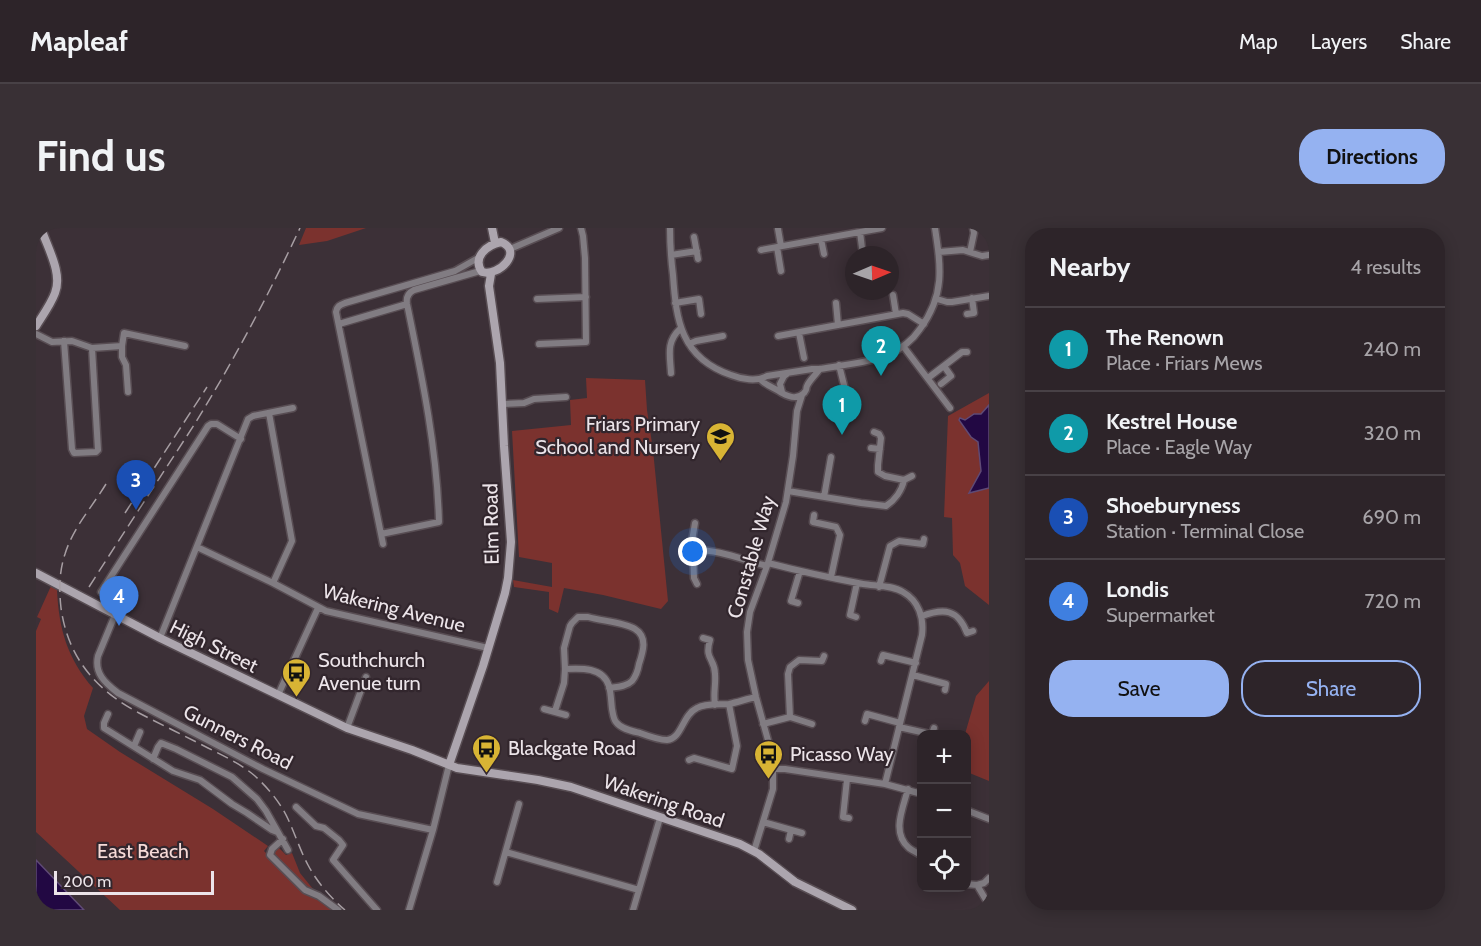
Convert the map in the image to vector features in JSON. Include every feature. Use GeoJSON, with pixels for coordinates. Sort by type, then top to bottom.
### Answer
{"type":"FeatureCollection","features":[{"type":"Feature","properties":{"kind":"street"},"geometry":{"type":"LineString","coordinates":[[36,326],[55,295],[58,282],[40,228]]}},
{"type":"Feature","properties":{"kind":"street"},"geometry":{"type":"LineString","coordinates":[[492,228],[495,243]]}},
{"type":"Feature","properties":{"kind":"street"},"geometry":{"type":"LineString","coordinates":[[510,249],[559,228]]}},
{"type":"Feature","properties":{"kind":"street"},"geometry":{"type":"LineString","coordinates":[[581,228],[587,350]]}},
{"type":"Feature","properties":{"kind":"street"},"geometry":{"type":"LineString","coordinates":[[669,228],[675,303],[680,329],[689,344],[704,360],[724,373],[739,378],[761,380],[782,392],[797,411]]}},
{"type":"Feature","properties":{"kind":"street"},"geometry":{"type":"LineString","coordinates":[[831,228],[832,237]]}},
{"type":"Feature","properties":{"kind":"street"},"geometry":{"type":"LineString","coordinates":[[761,250],[882,228]]}},
{"type":"Feature","properties":{"kind":"street"},"geometry":{"type":"LineString","coordinates":[[761,380],[767,376],[878,358],[890,354],[916,336],[937,299],[939,290],[939,252],[935,228]]}},
{"type":"Feature","properties":{"kind":"street"},"geometry":{"type":"LineString","coordinates":[[970,252],[973,228]]}},
{"type":"Feature","properties":{"kind":"street"},"geometry":{"type":"LineString","coordinates":[[778,229],[781,272]]}},
{"type":"Feature","properties":{"kind":"street"},"geometry":{"type":"LineString","coordinates":[[862,246],[864,230]]}},
{"type":"Feature","properties":{"kind":"street"},"geometry":{"type":"LineString","coordinates":[[694,237],[698,259]]}},
{"type":"Feature","properties":{"kind":"street"},"geometry":{"type":"LineString","coordinates":[[821,239],[824,254]]}},
{"type":"Feature","properties":{"kind":"street"},"geometry":{"type":"LineString","coordinates":[[383,544],[336,312],[339,305],[455,271],[478,258],[490,245],[495,243],[504,243],[510,249]]}},
{"type":"Feature","properties":{"kind":"street"},"geometry":{"type":"LineString","coordinates":[[381,534],[439,522],[438,485],[430,420],[407,304],[409,294],[414,290],[480,271],[490,274],[508,260],[510,249]]}},
{"type":"Feature","properties":{"kind":"street"},"geometry":{"type":"LineString","coordinates":[[939,252],[963,250],[982,256],[989,255]]}},
{"type":"Feature","properties":{"kind":"street"},"geometry":{"type":"LineString","coordinates":[[671,255],[697,251]]}},
{"type":"Feature","properties":{"kind":"street"},"geometry":{"type":"LineString","coordinates":[[478,258],[480,271]]}},
{"type":"Feature","properties":{"kind":"street","name":"Elm Road"},"geometry":{"type":"LineString","coordinates":[[449,765],[488,648],[508,578],[511,542],[500,363],[489,286],[490,274]]}},
{"type":"Feature","properties":{"kind":"street"},"geometry":{"type":"LineString","coordinates":[[422,280],[424,288]]}},
{"type":"Feature","properties":{"kind":"street"},"geometry":{"type":"LineString","coordinates":[[698,291],[701,314]]}},
{"type":"Feature","properties":{"kind":"street"},"geometry":{"type":"LineString","coordinates":[[937,299],[952,302],[989,296]]}},
{"type":"Feature","properties":{"kind":"street"},"geometry":{"type":"LineString","coordinates":[[537,299],[585,297]]}},
{"type":"Feature","properties":{"kind":"street"},"geometry":{"type":"LineString","coordinates":[[968,314],[974,313],[972,298]]}},
{"type":"Feature","properties":{"kind":"street"},"geometry":{"type":"LineString","coordinates":[[675,303],[699,299]]}},
{"type":"Feature","properties":{"kind":"street"},"geometry":{"type":"LineString","coordinates":[[894,300],[896,314]]}},
{"type":"Feature","properties":{"kind":"street"},"geometry":{"type":"LineString","coordinates":[[836,303],[838,325]]}},
{"type":"Feature","properties":{"kind":"street"},"geometry":{"type":"LineString","coordinates":[[339,324],[407,304]]}},
{"type":"Feature","properties":{"kind":"street"},"geometry":{"type":"LineString","coordinates":[[778,336],[896,314],[908,314],[924,324]]}},
{"type":"Feature","properties":{"kind":"street"},"geometry":{"type":"LineString","coordinates":[[791,325],[804,358]]}},
{"type":"Feature","properties":{"kind":"street"},"geometry":{"type":"LineString","coordinates":[[670,373],[670,344],[674,334],[680,329]]}},
{"type":"Feature","properties":{"kind":"street"},"geometry":{"type":"LineString","coordinates":[[128,392],[126,365],[122,357],[124,333],[185,346]]}},
{"type":"Feature","properties":{"kind":"street"},"geometry":{"type":"LineString","coordinates":[[36,334],[52,342],[76,342],[92,348],[122,346]]}},
{"type":"Feature","properties":{"kind":"street"},"geometry":{"type":"LineString","coordinates":[[689,344],[723,336]]}},
{"type":"Feature","properties":{"kind":"street"},"geometry":{"type":"LineString","coordinates":[[64,341],[72,449],[75,453],[98,450],[92,348]]}},
{"type":"Feature","properties":{"kind":"street"},"geometry":{"type":"LineString","coordinates":[[539,344],[586,342]]}},
{"type":"Feature","properties":{"kind":"street"},"geometry":{"type":"LineString","coordinates":[[903,346],[950,408]]}},
{"type":"Feature","properties":{"kind":"street"},"geometry":{"type":"LineString","coordinates":[[928,378],[962,352],[967,352]]}},
{"type":"Feature","properties":{"kind":"street"},"geometry":{"type":"LineString","coordinates":[[839,365],[846,393],[843,417]]}},
{"type":"Feature","properties":{"kind":"street"},"geometry":{"type":"LineString","coordinates":[[941,384],[951,376],[944,366]]}},
{"type":"Feature","properties":{"kind":"street"},"geometry":{"type":"LineString","coordinates":[[788,397],[794,398],[805,392],[808,384],[820,369]]}},
{"type":"Feature","properties":{"kind":"street"},"geometry":{"type":"LineString","coordinates":[[797,372],[804,376],[808,384]]}},
{"type":"Feature","properties":{"kind":"street"},"geometry":{"type":"LineString","coordinates":[[782,392],[780,384],[788,373]]}},
{"type":"Feature","properties":{"kind":"street"},"geometry":{"type":"LineString","coordinates":[[502,404],[563,397],[560,390]]}},
{"type":"Feature","properties":{"kind":"street","name":"Constable Way"},"geometry":{"type":"LineString","coordinates":[[754,851],[773,789],[773,769],[771,751],[748,660],[747,632],[753,604],[781,520],[788,491],[797,411],[802,394]]}},
{"type":"Feature","properties":{"kind":"street"},"geometry":{"type":"LineString","coordinates":[[160,638],[248,418],[294,408]]}},
{"type":"Feature","properties":{"kind":"street"},"geometry":{"type":"LineString","coordinates":[[269,413],[292,541],[273,583]]}},
{"type":"Feature","properties":{"kind":"street"},"geometry":{"type":"LineString","coordinates":[[101,592],[104,581],[208,426],[218,424],[241,439]]}},
{"type":"Feature","properties":{"kind":"street"},"geometry":{"type":"LineString","coordinates":[[874,432],[881,438],[878,472],[882,476],[904,480],[912,476]]}},
{"type":"Feature","properties":{"kind":"street"},"geometry":{"type":"LineString","coordinates":[[871,448],[880,449]]}},
{"type":"Feature","properties":{"kind":"street"},"geometry":{"type":"LineString","coordinates":[[824,497],[831,457]]}},
{"type":"Feature","properties":{"kind":"street"},"geometry":{"type":"LineString","coordinates":[[788,491],[886,506],[902,489],[904,480]]}},
{"type":"Feature","properties":{"kind":"street"},"geometry":{"type":"LineString","coordinates":[[812,522],[836,527],[840,535],[831,577]]}},
{"type":"Feature","properties":{"kind":"street"},"geometry":{"type":"LineString","coordinates":[[695,523],[692,541],[694,578],[697,584]]}},
{"type":"Feature","properties":{"kind":"street"},"geometry":{"type":"LineString","coordinates":[[879,587],[890,546],[899,541],[923,545]]}},
{"type":"Feature","properties":{"kind":"street","name":"Wakering Avenue"},"geometry":{"type":"LineString","coordinates":[[197,547],[273,583],[318,608],[488,648]]}},
{"type":"Feature","properties":{"kind":"street"},"geometry":{"type":"LineString","coordinates":[[693,550],[701,549],[857,583],[892,587],[905,593],[915,603],[922,616],[922,635],[885,784]]}},
{"type":"Feature","properties":{"kind":"street"},"geometry":{"type":"LineString","coordinates":[[791,601],[800,571]]}},
{"type":"Feature","properties":{"kind":"street","name":"High Street"},"geometry":{"type":"LineString","coordinates":[[36,573],[160,638],[347,728],[449,765]]}},
{"type":"Feature","properties":{"kind":"street"},"geometry":{"type":"LineString","coordinates":[[849,615],[857,583]]}},
{"type":"Feature","properties":{"kind":"street"},"geometry":{"type":"LineString","coordinates":[[278,695],[318,608]]}},
{"type":"Feature","properties":{"kind":"street"},"geometry":{"type":"LineString","coordinates":[[922,616],[937,611],[950,612],[961,620],[967,633]]}},
{"type":"Feature","properties":{"kind":"street","name":"Gunners Road"},"geometry":{"type":"LineString","coordinates":[[115,615],[96,663],[98,673],[118,693],[264,769],[358,814],[433,830]]}},
{"type":"Feature","properties":{"kind":"street"},"geometry":{"type":"LineString","coordinates":[[555,711],[566,676],[564,648],[570,626],[578,617],[588,617],[633,628],[639,633],[643,642],[637,672],[630,683],[609,688]]}},
{"type":"Feature","properties":{"kind":"street"},"geometry":{"type":"LineString","coordinates":[[710,640],[707,651],[715,671],[713,693],[715,705]]}},
{"type":"Feature","properties":{"kind":"street"},"geometry":{"type":"LineString","coordinates":[[883,655],[916,663]]}},
{"type":"Feature","properties":{"kind":"street"},"geometry":{"type":"LineString","coordinates":[[790,717],[788,674],[790,667],[799,660],[823,658],[820,668]]}},
{"type":"Feature","properties":{"kind":"street"},"geometry":{"type":"LineString","coordinates":[[565,669],[597,672],[606,679],[613,718],[618,724],[626,729],[663,740],[678,735],[688,714],[696,708],[729,704],[756,697]]}},
{"type":"Feature","properties":{"kind":"street"},"geometry":{"type":"LineString","coordinates":[[913,675],[946,684]]}},
{"type":"Feature","properties":{"kind":"street"},"geometry":{"type":"LineString","coordinates":[[347,728],[366,676]]}},
{"type":"Feature","properties":{"kind":"street"},"geometry":{"type":"LineString","coordinates":[[689,760],[693,758],[735,769],[737,750],[729,704]]}},
{"type":"Feature","properties":{"kind":"street"},"geometry":{"type":"LineString","coordinates":[[544,709],[566,715]]}},
{"type":"Feature","properties":{"kind":"street"},"geometry":{"type":"LineString","coordinates":[[803,721],[806,713]]}},
{"type":"Feature","properties":{"kind":"street"},"geometry":{"type":"LineString","coordinates":[[108,714],[104,728],[173,771],[200,780],[232,804],[277,832]]}},
{"type":"Feature","properties":{"kind":"street"},"geometry":{"type":"LineString","coordinates":[[867,714],[923,730]]}},
{"type":"Feature","properties":{"kind":"street"},"geometry":{"type":"LineString","coordinates":[[764,724],[790,717],[812,724]]}},
{"type":"Feature","properties":{"kind":"street"},"geometry":{"type":"LineString","coordinates":[[134,746],[140,732]]}},
{"type":"Feature","properties":{"kind":"street"},"geometry":{"type":"LineString","coordinates":[[153,759],[161,744],[176,748],[232,777],[257,799],[288,850]]}},
{"type":"Feature","properties":{"kind":"street"},"geometry":{"type":"LineString","coordinates":[[411,910],[449,765]]}},
{"type":"Feature","properties":{"kind":"street","name":"Wakering Road"},"geometry":{"type":"LineString","coordinates":[[449,765],[571,787],[740,844],[764,857],[795,882],[852,910]]}},
{"type":"Feature","properties":{"kind":"street"},"geometry":{"type":"LineString","coordinates":[[773,769],[885,784],[917,792]]}},
{"type":"Feature","properties":{"kind":"street"},"geometry":{"type":"LineString","coordinates":[[842,817],[847,779]]}},
{"type":"Feature","properties":{"kind":"street"},"geometry":{"type":"LineString","coordinates":[[908,789],[899,831],[905,843],[917,853]]}},
{"type":"Feature","properties":{"kind":"street"},"geometry":{"type":"LineString","coordinates":[[497,882],[519,804]]}},
{"type":"Feature","properties":{"kind":"street"},"geometry":{"type":"LineString","coordinates":[[296,807],[316,826],[324,828],[343,845],[333,860],[377,910]]}},
{"type":"Feature","properties":{"kind":"street"},"geometry":{"type":"LineString","coordinates":[[971,812],[989,819]]}},
{"type":"Feature","properties":{"kind":"street"},"geometry":{"type":"LineString","coordinates":[[633,910],[660,818]]}},
{"type":"Feature","properties":{"kind":"street"},"geometry":{"type":"LineString","coordinates":[[763,822],[802,833]]}},
{"type":"Feature","properties":{"kind":"street"},"geometry":{"type":"LineString","coordinates":[[789,839],[791,830]]}},
{"type":"Feature","properties":{"kind":"street"},"geometry":{"type":"LineString","coordinates":[[283,840],[272,849],[270,855],[305,890],[319,896],[338,910]]}},
{"type":"Feature","properties":{"kind":"street"},"geometry":{"type":"LineString","coordinates":[[506,852],[639,890]]}},
{"type":"Feature","properties":{"kind":"street"},"geometry":{"type":"LineString","coordinates":[[971,884],[984,883],[989,878]]}},
{"type":"Feature","properties":{"kind":"street"},"geometry":{"type":"LineString","coordinates":[[977,885],[989,905]]}},
{"type":"Feature","properties":{"kind":"green space"},"geometry":{"type":"Polygon","coordinates":[[[306,228],[366,228],[327,241],[299,245],[306,228]]]}},
{"type":"Feature","properties":{"kind":"green space"},"geometry":{"type":"Polygon","coordinates":[[[586,378],[645,380],[668,601],[661,609],[564,588],[558,613],[549,609],[549,592],[514,587],[513,580],[552,587],[552,563],[519,557],[512,431],[571,425],[570,400],[587,398],[586,378]]]}},
{"type":"Feature","properties":{"kind":"green space"},"geometry":{"type":"Polygon","coordinates":[[[989,393],[989,605],[965,586],[960,563],[953,555],[952,518],[944,517],[948,416],[989,393]]]}},
{"type":"Feature","properties":{"kind":"green space","name":"East Beach"},"geometry":{"type":"Polygon","coordinates":[[[51,586],[57,590],[62,630],[66,642],[77,666],[93,688],[84,716],[87,729],[268,846],[264,851],[272,862],[302,892],[317,898],[332,910],[120,910],[36,832],[36,631],[41,619],[37,617],[51,586]]]}},
{"type":"Feature","properties":{"kind":"green space"},"geometry":{"type":"Polygon","coordinates":[[[989,681],[989,781],[971,774],[971,730],[966,730],[976,696],[989,681]]]}},
{"type":"Feature","properties":{"kind":"green space"},"geometry":{"type":"Polygon","coordinates":[[[278,847],[286,855],[292,853],[300,873],[313,889],[311,890],[291,874],[287,867],[277,860],[275,852],[278,847]]]}},
{"type":"Feature","properties":{"kind":"shaded area"},"geometry":{"type":"Polygon","coordinates":[[[989,405],[989,488],[969,493],[981,471],[978,442],[971,437],[959,420],[960,418],[965,420],[974,414],[981,414],[989,405]]]}},
{"type":"Feature","properties":{"kind":"shaded area"},"geometry":{"type":"Polygon","coordinates":[[[36,860],[84,910],[36,910],[36,860]]]}},
{"type":"Feature","properties":{"kind":"railway"},"geometry":{"type":"LineString","coordinates":[[89,587],[194,425],[250,328],[300,228]]}},
{"type":"Feature","properties":{"kind":"railway"},"geometry":{"type":"LineString","coordinates":[[125,513],[207,387]]}},
{"type":"Feature","properties":{"kind":"railway"},"geometry":{"type":"LineString","coordinates":[[106,484],[68,544],[62,568],[61,608],[70,642],[77,657],[97,683],[124,704],[232,761],[255,776],[281,807],[315,877],[345,910]]}},
{"type":"Feature","properties":{"kind":"place","name":"Kestrel House"},"geometry":{"type":"Point","coordinates":[881,376]}},
{"type":"Feature","properties":{"kind":"place","name":"The Renown"},"geometry":{"type":"Point","coordinates":[842,435]}},
{"type":"Feature","properties":{"kind":"place","name":"Friars Primary School and Nursery"},"geometry":{"type":"Point","coordinates":[721,462]}},
{"type":"Feature","properties":{"kind":"place","name":"Shoeburyness"},"geometry":{"type":"Point","coordinates":[136,510]}},
{"type":"Feature","properties":{"kind":"place","name":"Londis"},"geometry":{"type":"Point","coordinates":[119,626]}},
{"type":"Feature","properties":{"kind":"place","name":"Southchurch Avenue turn"},"geometry":{"type":"Point","coordinates":[297,698]}},
{"type":"Feature","properties":{"kind":"place","name":"Blackgate Road"},"geometry":{"type":"Point","coordinates":[487,774]}},
{"type":"Feature","properties":{"kind":"place","name":"Picasso Way"},"geometry":{"type":"Point","coordinates":[769,780]}}]}
